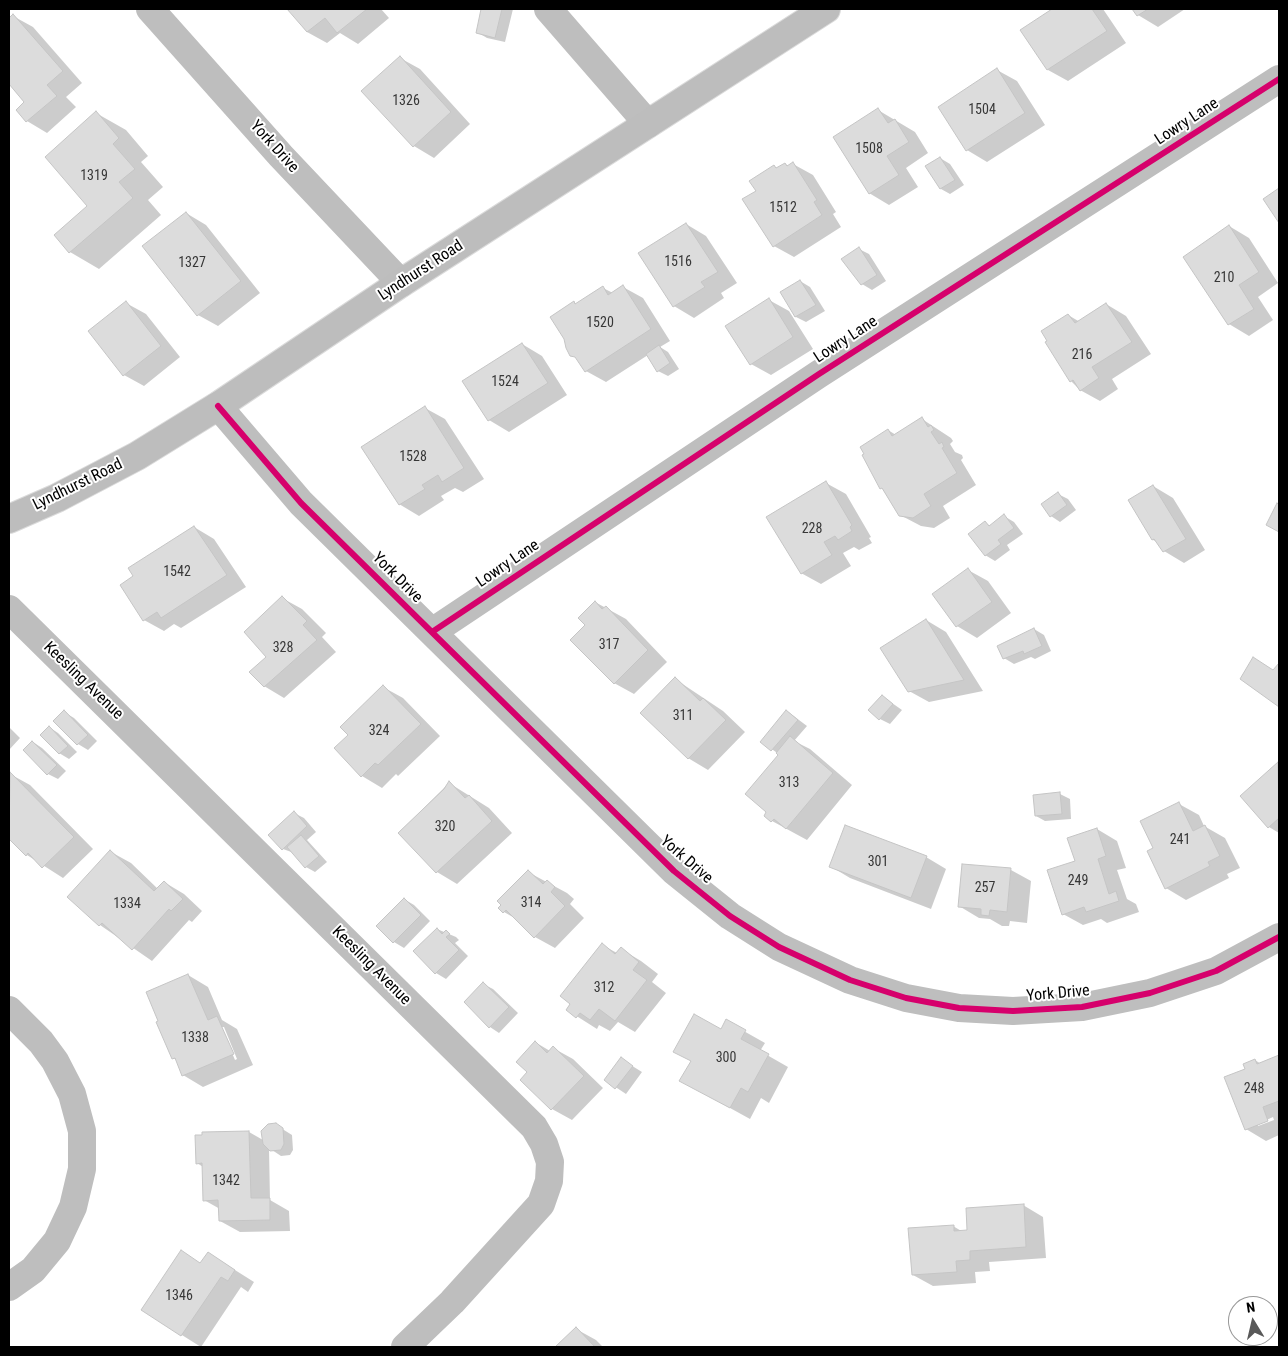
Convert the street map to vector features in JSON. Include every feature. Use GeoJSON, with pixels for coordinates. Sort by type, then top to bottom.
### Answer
{"type":"FeatureCollection","features":[{"type":"Feature","properties":{"kind":"main road","name":"Lyndhurst Road"},"geometry":{"type":"LineString","coordinates":[[9,519],[57,498],[137,456],[218,406],[401,284],[826,9]]}},
{"type":"Feature","properties":{"kind":"street","name":"York Drive"},"geometry":{"type":"LineString","coordinates":[[150,9],[281,156],[401,284]]}},
{"type":"Feature","properties":{"kind":"street"},"geometry":{"type":"LineString","coordinates":[[548,9],[648,124]]}},
{"type":"Feature","properties":{"kind":"street","name":"Lowry Lane"},"geometry":{"type":"LineString","coordinates":[[432,632],[819,374],[1279,79]]}},
{"type":"Feature","properties":{"kind":"street","name":"York Drive"},"geometry":{"type":"LineString","coordinates":[[218,406],[301,503],[674,871],[730,916],[779,947],[850,980],[906,998],[959,1008],[1013,1011],[1082,1007],[1150,994],[1216,971],[1279,937]]}},
{"type":"Feature","properties":{"kind":"street","name":"Keesling Avenue"},"geometry":{"type":"LineString","coordinates":[[9,609],[527,1120],[544,1144],[550,1162],[549,1181],[541,1204],[452,1302],[405,1347]]}},
{"type":"Feature","properties":{"kind":"street"},"geometry":{"type":"LineString","coordinates":[[9,1010],[41,1042],[55,1060],[72,1094],[82,1131],[82,1170],[74,1207],[57,1241],[33,1270],[9,1287]]}},
{"type":"Feature","properties":{"kind":"building"},"geometry":{"type":"Polygon","coordinates":[[[287,9],[367,9],[337,33],[325,18],[307,32],[287,9]]]}},
{"type":"Feature","properties":{"kind":"building"},"geometry":{"type":"Polygon","coordinates":[[[481,9],[502,9],[495,38],[476,33],[481,9]]]}},
{"type":"Feature","properties":{"kind":"building"},"geometry":{"type":"Polygon","coordinates":[[[1052,9],[1092,9],[1107,31],[1047,70],[1020,30],[1052,9]]]}},
{"type":"Feature","properties":{"kind":"building"},"geometry":{"type":"Polygon","coordinates":[[[1132,9],[1148,9],[1137,16],[1132,9]]]}},
{"type":"Feature","properties":{"kind":"building"},"geometry":{"type":"Polygon","coordinates":[[[13,14],[63,71],[47,85],[57,96],[26,122],[16,110],[24,102],[9,84],[9,18],[13,14]]]}},
{"type":"Feature","properties":{"kind":"building"},"geometry":{"type":"Polygon","coordinates":[[[400,56],[451,112],[413,147],[361,91],[400,56]]]}},
{"type":"Feature","properties":{"kind":"building"},"geometry":{"type":"Polygon","coordinates":[[[997,68],[1025,113],[966,151],[938,107],[997,68]]]}},
{"type":"Feature","properties":{"kind":"building"},"geometry":{"type":"Polygon","coordinates":[[[878,108],[888,123],[895,119],[909,142],[887,156],[899,175],[869,194],[833,137],[878,108]]]}},
{"type":"Feature","properties":{"kind":"building"},"geometry":{"type":"Polygon","coordinates":[[[96,111],[119,138],[113,144],[135,169],[119,182],[133,198],[69,253],[54,235],[87,206],[45,157],[96,111]]]}},
{"type":"Feature","properties":{"kind":"building"},"geometry":{"type":"Polygon","coordinates":[[[940,157],[955,180],[940,189],[925,166],[940,157]]]}},
{"type":"Feature","properties":{"kind":"building"},"geometry":{"type":"Polygon","coordinates":[[[793,162],[817,200],[814,202],[822,215],[773,247],[742,199],[756,191],[749,181],[774,165],[776,168],[785,163],[787,166],[793,162]]]}},
{"type":"Feature","properties":{"kind":"building"},"geometry":{"type":"Polygon","coordinates":[[[1279,188],[1279,223],[1263,199],[1279,188]]]}},
{"type":"Feature","properties":{"kind":"building"},"geometry":{"type":"Polygon","coordinates":[[[186,212],[241,281],[197,316],[142,246],[186,212]]]}},
{"type":"Feature","properties":{"kind":"building"},"geometry":{"type":"Polygon","coordinates":[[[686,223],[718,272],[701,282],[705,287],[673,307],[638,253],[686,223]]]}},
{"type":"Feature","properties":{"kind":"building"},"geometry":{"type":"Polygon","coordinates":[[[1229,225],[1259,272],[1239,285],[1254,309],[1228,325],[1183,257],[1229,225]]]}},
{"type":"Feature","properties":{"kind":"building"},"geometry":{"type":"Polygon","coordinates":[[[859,247],[877,275],[861,285],[841,259],[859,247]]]}},
{"type":"Feature","properties":{"kind":"building"},"geometry":{"type":"Polygon","coordinates":[[[800,280],[816,305],[795,317],[780,292],[800,280]]]}},
{"type":"Feature","properties":{"kind":"building"},"geometry":{"type":"Polygon","coordinates":[[[623,285],[651,329],[585,372],[575,357],[570,356],[564,339],[550,317],[574,301],[575,304],[603,286],[608,295],[623,285]]]}},
{"type":"Feature","properties":{"kind":"building"},"geometry":{"type":"Polygon","coordinates":[[[769,298],[793,337],[750,365],[725,326],[769,298]]]}},
{"type":"Feature","properties":{"kind":"building"},"geometry":{"type":"Polygon","coordinates":[[[126,301],[161,346],[123,376],[88,331],[126,301]]]}},
{"type":"Feature","properties":{"kind":"building"},"geometry":{"type":"Polygon","coordinates":[[[1106,303],[1132,342],[1092,367],[1099,378],[1080,391],[1073,380],[1070,382],[1045,342],[1047,341],[1041,331],[1068,314],[1075,323],[1106,303]]]}},
{"type":"Feature","properties":{"kind":"building"},"geometry":{"type":"Polygon","coordinates":[[[522,343],[548,383],[488,421],[462,381],[522,343]]]}},
{"type":"Feature","properties":{"kind":"building"},"geometry":{"type":"Polygon","coordinates":[[[659,345],[670,363],[657,372],[646,354],[659,345]]]}},
{"type":"Feature","properties":{"kind":"building"},"geometry":{"type":"Polygon","coordinates":[[[425,406],[464,468],[442,482],[438,475],[422,485],[425,489],[399,505],[361,447],[425,406]]]}},
{"type":"Feature","properties":{"kind":"building"},"geometry":{"type":"Polygon","coordinates":[[[922,417],[928,427],[931,425],[934,430],[931,432],[939,444],[942,442],[944,447],[942,448],[957,473],[924,494],[931,506],[913,518],[899,516],[882,488],[880,489],[862,455],[864,454],[860,447],[888,429],[892,436],[922,417]]]}},
{"type":"Feature","properties":{"kind":"building"},"geometry":{"type":"Polygon","coordinates":[[[826,481],[852,525],[850,527],[852,531],[838,540],[835,536],[824,542],[832,555],[801,574],[766,517],[826,481]]]}},
{"type":"Feature","properties":{"kind":"building"},"geometry":{"type":"Polygon","coordinates":[[[1153,485],[1186,539],[1163,552],[1154,539],[1152,540],[1128,500],[1153,485]]]}},
{"type":"Feature","properties":{"kind":"building"},"geometry":{"type":"Polygon","coordinates":[[[1058,492],[1067,505],[1050,517],[1041,504],[1058,492]]]}},
{"type":"Feature","properties":{"kind":"building"},"geometry":{"type":"Polygon","coordinates":[[[1277,503],[1279,505],[1279,532],[1266,525],[1277,503]]]}},
{"type":"Feature","properties":{"kind":"building"},"geometry":{"type":"Polygon","coordinates":[[[1004,514],[1014,528],[998,540],[1001,544],[985,556],[968,534],[985,521],[989,526],[1004,514]]]}},
{"type":"Feature","properties":{"kind":"building"},"geometry":{"type":"Polygon","coordinates":[[[194,526],[227,575],[161,618],[157,612],[143,621],[120,585],[133,576],[128,568],[194,526]]]}},
{"type":"Feature","properties":{"kind":"building"},"geometry":{"type":"Polygon","coordinates":[[[968,568],[992,602],[956,627],[932,594],[968,568]]]}},
{"type":"Feature","properties":{"kind":"building"},"geometry":{"type":"Polygon","coordinates":[[[282,596],[307,621],[303,625],[317,640],[264,687],[249,672],[266,657],[244,632],[282,596]]]}},
{"type":"Feature","properties":{"kind":"building"},"geometry":{"type":"Polygon","coordinates":[[[595,601],[602,609],[606,606],[648,650],[614,684],[570,640],[585,625],[578,618],[595,601]]]}},
{"type":"Feature","properties":{"kind":"building"},"geometry":{"type":"Polygon","coordinates":[[[926,619],[964,680],[908,692],[880,648],[926,619]]]}},
{"type":"Feature","properties":{"kind":"building"},"geometry":{"type":"Polygon","coordinates":[[[1034,628],[1042,646],[1024,654],[1023,651],[1003,659],[997,646],[1034,628]]]}},
{"type":"Feature","properties":{"kind":"building"},"geometry":{"type":"Polygon","coordinates":[[[1253,657],[1273,670],[1279,663],[1279,707],[1240,679],[1253,657]]]}},
{"type":"Feature","properties":{"kind":"building"},"geometry":{"type":"Polygon","coordinates":[[[675,677],[700,701],[703,698],[726,720],[688,759],[640,713],[675,677]]]}},
{"type":"Feature","properties":{"kind":"building"},"geometry":{"type":"Polygon","coordinates":[[[383,685],[421,724],[378,765],[375,763],[361,777],[334,748],[348,735],[340,727],[383,685]]]}},
{"type":"Feature","properties":{"kind":"building"},"geometry":{"type":"Polygon","coordinates":[[[882,695],[893,704],[879,720],[868,710],[882,695]]]}},
{"type":"Feature","properties":{"kind":"building"},"geometry":{"type":"Polygon","coordinates":[[[64,710],[88,735],[77,745],[53,721],[64,710]]]}},
{"type":"Feature","properties":{"kind":"building"},"geometry":{"type":"Polygon","coordinates":[[[786,710],[798,720],[771,751],[760,742],[786,710]]]}},
{"type":"Feature","properties":{"kind":"building"},"geometry":{"type":"Polygon","coordinates":[[[49,726],[68,746],[59,754],[40,735],[49,726]]]}},
{"type":"Feature","properties":{"kind":"building"},"geometry":{"type":"Polygon","coordinates":[[[790,736],[833,773],[786,829],[774,819],[771,822],[764,816],[766,812],[745,794],[778,755],[776,753],[790,736]]]}},
{"type":"Feature","properties":{"kind":"building"},"geometry":{"type":"Polygon","coordinates":[[[32,741],[57,765],[47,775],[23,750],[32,741]]]}},
{"type":"Feature","properties":{"kind":"building"},"geometry":{"type":"Polygon","coordinates":[[[1278,762],[1279,818],[1268,828],[1240,796],[1278,762]]]}},
{"type":"Feature","properties":{"kind":"building"},"geometry":{"type":"Polygon","coordinates":[[[10,772],[74,837],[42,868],[28,853],[26,856],[9,839],[10,772]]]}},
{"type":"Feature","properties":{"kind":"building"},"geometry":{"type":"Polygon","coordinates":[[[449,781],[465,798],[469,795],[492,821],[436,873],[398,833],[444,789],[449,781]]]}},
{"type":"Feature","properties":{"kind":"building"},"geometry":{"type":"Polygon","coordinates":[[[1060,792],[1062,814],[1035,816],[1033,795],[1060,792]]]}},
{"type":"Feature","properties":{"kind":"building"},"geometry":{"type":"Polygon","coordinates":[[[1179,802],[1193,831],[1205,825],[1220,856],[1208,862],[1210,866],[1165,889],[1147,851],[1153,848],[1140,821],[1179,802]]]}},
{"type":"Feature","properties":{"kind":"building"},"geometry":{"type":"Polygon","coordinates":[[[294,811],[307,826],[282,850],[268,835],[294,811]]]}},
{"type":"Feature","properties":{"kind":"building"},"geometry":{"type":"Polygon","coordinates":[[[845,825],[927,856],[911,898],[829,867],[845,825]]]}},
{"type":"Feature","properties":{"kind":"building"},"geometry":{"type":"Polygon","coordinates":[[[1097,828],[1106,856],[1098,859],[1109,894],[1116,891],[1119,901],[1086,912],[1084,907],[1062,915],[1047,870],[1075,861],[1067,838],[1097,828]]]}},
{"type":"Feature","properties":{"kind":"building"},"geometry":{"type":"Polygon","coordinates":[[[301,835],[319,856],[305,868],[287,847],[301,835]]]}},
{"type":"Feature","properties":{"kind":"building"},"geometry":{"type":"Polygon","coordinates":[[[110,850],[154,891],[164,881],[183,899],[171,911],[169,909],[132,950],[102,923],[99,926],[67,897],[110,850]]]}},
{"type":"Feature","properties":{"kind":"building"},"geometry":{"type":"Polygon","coordinates":[[[962,864],[1011,868],[1007,912],[990,910],[989,916],[981,915],[981,909],[958,907],[962,864]]]}},
{"type":"Feature","properties":{"kind":"building"},"geometry":{"type":"Polygon","coordinates":[[[528,870],[543,884],[547,880],[555,887],[551,892],[565,906],[534,938],[506,910],[503,913],[498,908],[501,905],[497,901],[528,870]]]}},
{"type":"Feature","properties":{"kind":"building"},"geometry":{"type":"Polygon","coordinates":[[[404,898],[421,915],[393,943],[376,926],[404,898]]]}},
{"type":"Feature","properties":{"kind":"building"},"geometry":{"type":"Polygon","coordinates":[[[437,928],[442,934],[446,930],[450,934],[446,937],[459,950],[435,974],[413,951],[437,928]]]}},
{"type":"Feature","properties":{"kind":"building"},"geometry":{"type":"Polygon","coordinates":[[[602,943],[615,954],[621,947],[639,962],[633,970],[647,980],[615,1021],[599,1009],[590,1020],[580,1013],[576,1018],[566,1010],[570,1004],[560,996],[602,943]]]}},
{"type":"Feature","properties":{"kind":"building"},"geometry":{"type":"Polygon","coordinates":[[[188,974],[208,1020],[217,1016],[234,1054],[182,1076],[175,1058],[172,1059],[156,1022],[158,1021],[146,992],[188,974]]]}},
{"type":"Feature","properties":{"kind":"building"},"geometry":{"type":"Polygon","coordinates":[[[483,982],[509,1007],[489,1028],[464,1002],[483,982]]]}},
{"type":"Feature","properties":{"kind":"building"},"geometry":{"type":"Polygon","coordinates":[[[694,1014],[721,1029],[726,1019],[746,1030],[741,1039],[769,1054],[748,1092],[741,1088],[730,1108],[679,1081],[691,1061],[673,1052],[694,1014]]]}},
{"type":"Feature","properties":{"kind":"building"},"geometry":{"type":"Polygon","coordinates":[[[535,1041],[547,1053],[553,1046],[584,1076],[551,1110],[520,1080],[527,1072],[516,1062],[535,1041]]]}},
{"type":"Feature","properties":{"kind":"building"},"geometry":{"type":"Polygon","coordinates":[[[1279,1055],[1279,1101],[1263,1107],[1268,1121],[1245,1130],[1224,1077],[1245,1069],[1243,1064],[1255,1059],[1257,1064],[1279,1055]]]}},
{"type":"Feature","properties":{"kind":"building"},"geometry":{"type":"Polygon","coordinates":[[[621,1057],[633,1066],[615,1089],[604,1080],[621,1057]]]}},
{"type":"Feature","properties":{"kind":"building"},"geometry":{"type":"Polygon","coordinates":[[[276,1123],[283,1128],[284,1144],[281,1150],[270,1151],[263,1144],[261,1131],[268,1124],[276,1123]]]}},
{"type":"Feature","properties":{"kind":"building"},"geometry":{"type":"Polygon","coordinates":[[[249,1131],[251,1198],[270,1198],[270,1220],[219,1221],[218,1200],[203,1201],[202,1163],[196,1164],[195,1135],[202,1135],[202,1132],[249,1131]]]}},
{"type":"Feature","properties":{"kind":"building"},"geometry":{"type":"Polygon","coordinates":[[[1024,1204],[1026,1247],[970,1251],[970,1260],[956,1261],[957,1272],[912,1275],[908,1228],[954,1225],[954,1231],[967,1230],[966,1208],[1024,1204]]]}},
{"type":"Feature","properties":{"kind":"building"},"geometry":{"type":"Polygon","coordinates":[[[181,1250],[200,1263],[208,1252],[235,1270],[228,1281],[221,1277],[181,1336],[141,1310],[181,1250]]]}},
{"type":"Feature","properties":{"kind":"building"},"geometry":{"type":"Polygon","coordinates":[[[576,1327],[595,1347],[555,1347],[576,1327]]]}},
{"type":"Feature","properties":{"kind":"cycle path"},"geometry":{"type":"LineString","coordinates":[[432,632],[819,374],[1279,79]]}},
{"type":"Feature","properties":{"kind":"cycle path"},"geometry":{"type":"LineString","coordinates":[[218,406],[301,503],[674,871],[730,916],[779,947],[850,980],[906,998],[959,1008],[1013,1011],[1082,1007],[1150,993],[1216,971],[1279,937]]}}]}
